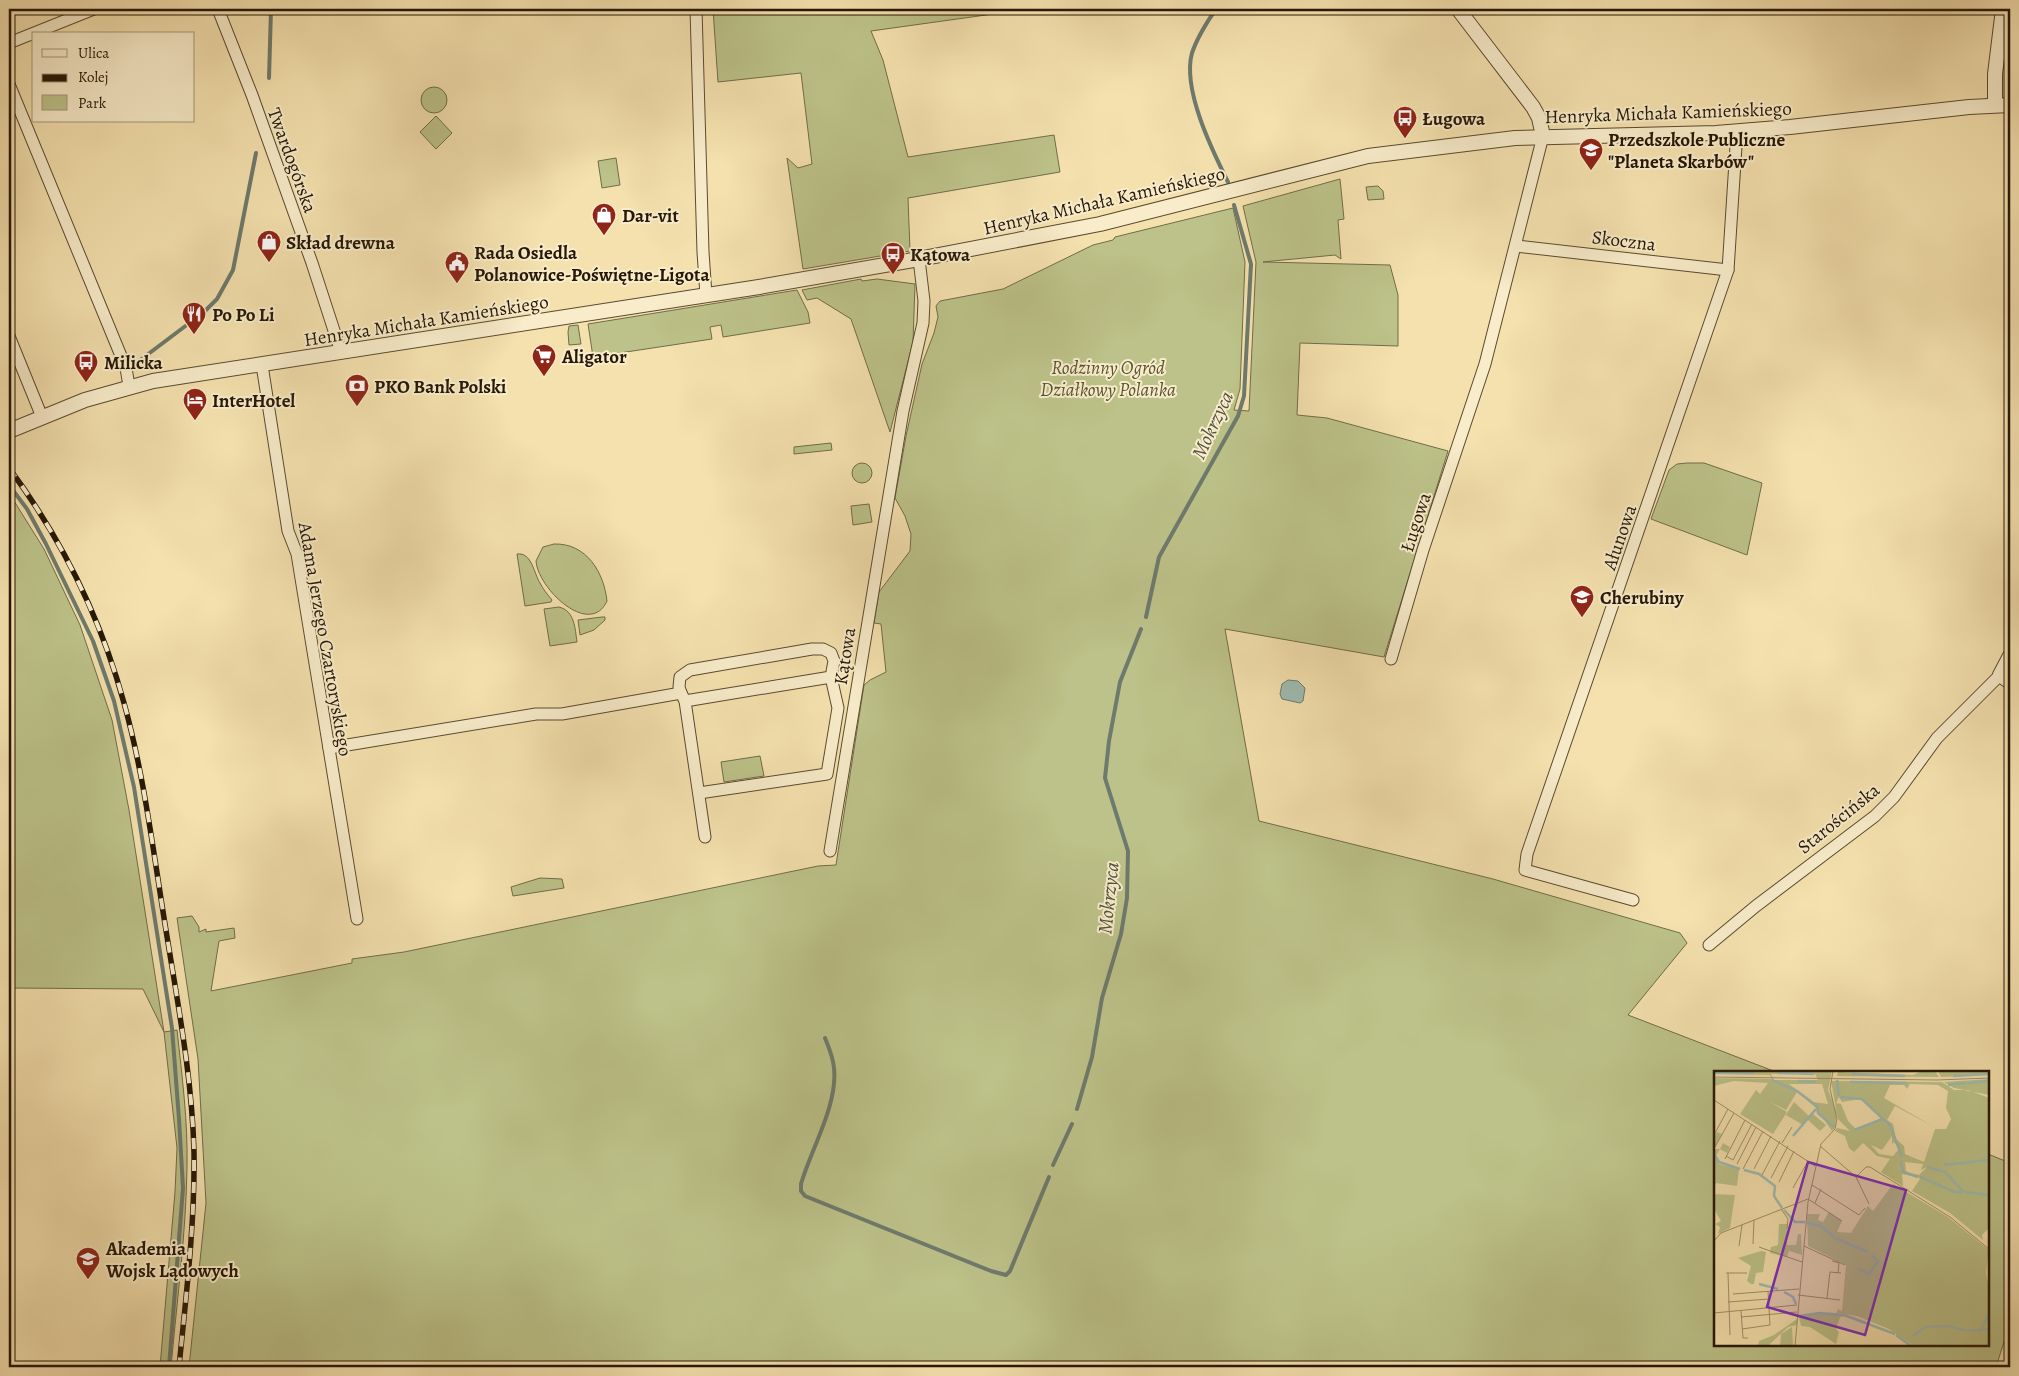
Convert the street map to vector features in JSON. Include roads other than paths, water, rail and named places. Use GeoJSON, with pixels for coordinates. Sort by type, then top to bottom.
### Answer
{"type":"FeatureCollection","features":[{"type":"Feature","properties":{"kind":"street"},"geometry":{"type":"LineString","coordinates":[[36,32],[94,9]]}},
{"type":"Feature","properties":{"kind":"street","name":"Twardogórska"},"geometry":{"type":"LineString","coordinates":[[218,9],[259,114],[312,263],[341,352]]}},
{"type":"Feature","properties":{"kind":"street"},"geometry":{"type":"LineString","coordinates":[[696,9],[706,295]]}},
{"type":"Feature","properties":{"kind":"street"},"geometry":{"type":"LineString","coordinates":[[1458,9],[1533,107],[1539,118],[1543,136]]}},
{"type":"Feature","properties":{"kind":"street"},"geometry":{"type":"LineString","coordinates":[[1995,105],[1995,74],[2003,9]]}},
{"type":"Feature","properties":{"kind":"street"},"geometry":{"type":"LineString","coordinates":[[9,43],[32,34]]}},
{"type":"Feature","properties":{"kind":"street"},"geometry":{"type":"LineString","coordinates":[[9,84],[126,368],[129,386]]}},
{"type":"Feature","properties":{"kind":"street","name":"Henryka Michała Kamieńskiego"},"geometry":{"type":"LineString","coordinates":[[9,432],[84,400],[129,386],[153,381],[706,295],[919,259],[1108,222],[1368,156],[1543,136],[1682,134],[1737,131],[2010,105]]}},
{"type":"Feature","properties":{"kind":"street","name":"Ałunowa"},"geometry":{"type":"LineString","coordinates":[[1633,900],[1525,870],[1527,854],[1728,270],[1737,131]]}},
{"type":"Feature","properties":{"kind":"street","name":"Ługowa"},"geometry":{"type":"LineString","coordinates":[[1391,658],[1423,550],[1485,364],[1543,136]]}},
{"type":"Feature","properties":{"kind":"street","name":"Skoczna"},"geometry":{"type":"LineString","coordinates":[[1516,246],[1728,270]]}},
{"type":"Feature","properties":{"kind":"street","name":"Kątowa"},"geometry":{"type":"LineString","coordinates":[[830,851],[903,411],[923,323],[924,301],[919,259]]}},
{"type":"Feature","properties":{"kind":"street"},"geometry":{"type":"LineString","coordinates":[[9,336],[42,417]]}},
{"type":"Feature","properties":{"kind":"street","name":"Adama Jerzego Czartoryskiego"},"geometry":{"type":"LineString","coordinates":[[262,365],[288,531],[297,554],[357,919]]}},
{"type":"Feature","properties":{"kind":"street"},"geometry":{"type":"LineString","coordinates":[[699,793],[828,774],[838,708],[830,677],[834,662],[830,653],[824,649],[812,649],[690,670],[680,677],[679,687],[683,697],[705,838]]}},
{"type":"Feature","properties":{"kind":"street","name":"Starościńska"},"geometry":{"type":"LineString","coordinates":[[1709,945],[1756,906],[1875,816],[1894,797],[1937,738],[2005,678],[2010,656]]}},
{"type":"Feature","properties":{"kind":"street"},"geometry":{"type":"LineString","coordinates":[[329,748],[536,714],[562,714],[830,677]]}},
{"type":"Feature","properties":{"kind":"water"},"geometry":{"type":"Polygon","coordinates":[[[1288,680],[1298,681],[1305,688],[1303,701],[1300,703],[1282,699],[1280,694],[1282,684],[1288,680]]]}},
{"type":"Feature","properties":{"kind":"waterway"},"geometry":{"type":"LineString","coordinates":[[269,78],[271,9]]}},
{"type":"Feature","properties":{"kind":"waterway","name":"Mokrzyca"},"geometry":{"type":"LineString","coordinates":[[1216,9],[1192,53],[1190,68],[1191,84],[1200,119],[1228,182]]}},
{"type":"Feature","properties":{"kind":"waterway"},"geometry":{"type":"LineString","coordinates":[[135,364],[204,312],[217,299],[233,270],[256,153]]}},
{"type":"Feature","properties":{"kind":"waterway","name":"Mokrzyca"},"geometry":{"type":"LineString","coordinates":[[1146,617],[1159,557],[1238,416],[1244,396],[1251,264],[1234,205]]}},
{"type":"Feature","properties":{"kind":"waterway"},"geometry":{"type":"LineString","coordinates":[[9,485],[27,509],[46,544],[93,641],[114,701],[134,787],[172,1028],[179,1119],[183,1188],[169,1367]]}},
{"type":"Feature","properties":{"kind":"waterway","name":"Mokrzyca"},"geometry":{"type":"LineString","coordinates":[[1077,1109],[1092,1057],[1102,998],[1121,934],[1127,898],[1128,851],[1105,778],[1109,741],[1120,682],[1141,629]]}},
{"type":"Feature","properties":{"kind":"waterway"},"geometry":{"type":"LineString","coordinates":[[825,1038],[833,1060],[834,1082],[828,1112],[801,1184],[801,1191],[805,1196],[991,1271],[1006,1275],[1010,1271],[1049,1177]]}},
{"type":"Feature","properties":{"kind":"waterway"},"geometry":{"type":"LineString","coordinates":[[1053,1165],[1072,1124]]}},
{"type":"Feature","properties":{"kind":"railway"},"geometry":{"type":"LineString","coordinates":[[9,468],[46,522],[91,610],[115,672],[131,730],[143,785],[183,1038],[193,1123],[194,1179],[190,1260],[179,1367]]}},
{"type":"Feature","properties":{"kind":"place","name":"Ługowa"},"geometry":{"type":"Point","coordinates":[1405,139]}},
{"type":"Feature","properties":{"kind":"place","name":"Przedszkole Publiczne \"Planeta Skarbów\""},"geometry":{"type":"Point","coordinates":[1591,171]}},
{"type":"Feature","properties":{"kind":"place","name":"Dar-vit"},"geometry":{"type":"Point","coordinates":[604,236]}},
{"type":"Feature","properties":{"kind":"place","name":"Skład drewna"},"geometry":{"type":"Point","coordinates":[269,263]}},
{"type":"Feature","properties":{"kind":"place","name":"Kątowa"},"geometry":{"type":"Point","coordinates":[893,275]}},
{"type":"Feature","properties":{"kind":"place","name":"Rada Osiedla Polanowice-Poświętne-Ligota"},"geometry":{"type":"Point","coordinates":[457,284]}},
{"type":"Feature","properties":{"kind":"place","name":"Po Po Li"},"geometry":{"type":"Point","coordinates":[194,335]}},
{"type":"Feature","properties":{"kind":"place","name":"Aligator"},"geometry":{"type":"Point","coordinates":[544,377]}},
{"type":"Feature","properties":{"kind":"place","name":"Milicka"},"geometry":{"type":"Point","coordinates":[86,383]}},
{"type":"Feature","properties":{"kind":"place","name":"PKO Bank Polski"},"geometry":{"type":"Point","coordinates":[357,407]}},
{"type":"Feature","properties":{"kind":"place","name":"InterHotel"},"geometry":{"type":"Point","coordinates":[195,421]}},
{"type":"Feature","properties":{"kind":"place","name":"Cherubiny"},"geometry":{"type":"Point","coordinates":[1582,618]}},
{"type":"Feature","properties":{"kind":"place","name":"Akademia Wojsk Lądowych"},"geometry":{"type":"Point","coordinates":[88,1280]}},
{"type":"Feature","properties":{"kind":"park label","name":"Rodzinny Ogród Działkowy Polanka"},"geometry":{"type":"Point","coordinates":[1108,378]}}]}
